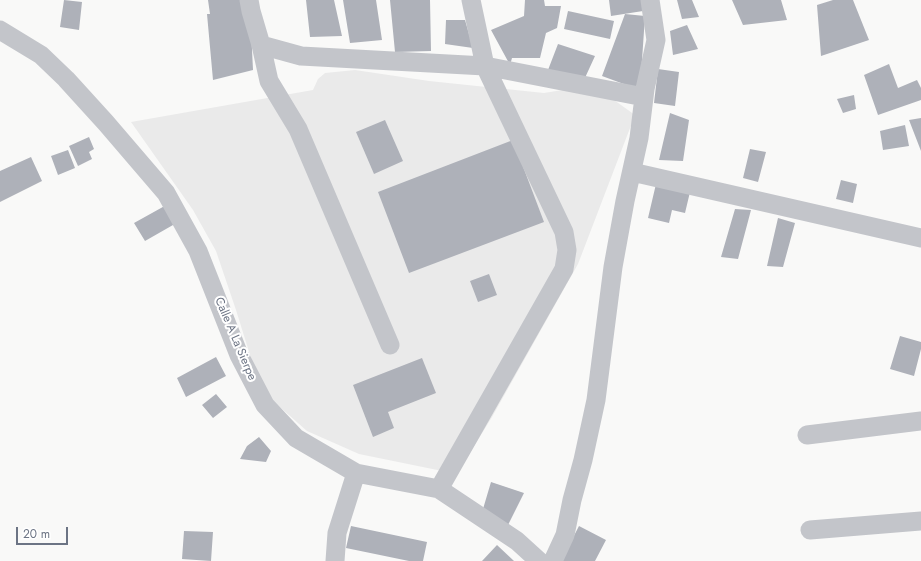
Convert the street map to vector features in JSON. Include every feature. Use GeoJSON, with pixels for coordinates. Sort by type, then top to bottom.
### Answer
{"type":"FeatureCollection","features":[{"type":"Feature","properties":{"kind":"street"},"geometry":{"type":"LineString","coordinates":[[250,0],[251,11],[261,45],[269,81],[298,129],[390,345]]}},
{"type":"Feature","properties":{"kind":"street"},"geometry":{"type":"LineString","coordinates":[[439,489],[564,269],[567,250],[564,232],[485,66],[471,0]]}},
{"type":"Feature","properties":{"kind":"street"},"geometry":{"type":"LineString","coordinates":[[553,561],[565,536],[596,400],[613,267],[625,201],[639,138],[644,97],[656,40],[650,0]]}},
{"type":"Feature","properties":{"kind":"street","name":"Calle A La Sierpe"},"geometry":{"type":"LineString","coordinates":[[0,30],[41,55],[66,79],[166,193],[198,251],[239,355],[265,405],[296,438],[356,473],[439,489],[517,541],[539,561]]}},
{"type":"Feature","properties":{"kind":"street"},"geometry":{"type":"LineString","coordinates":[[261,45],[301,56],[485,66],[644,97]]}},
{"type":"Feature","properties":{"kind":"street"},"geometry":{"type":"LineString","coordinates":[[632,172],[921,238]]}},
{"type":"Feature","properties":{"kind":"street"},"geometry":{"type":"LineString","coordinates":[[807,435],[921,421]]}},
{"type":"Feature","properties":{"kind":"street"},"geometry":{"type":"LineString","coordinates":[[335,561],[338,533],[356,473]]}},
{"type":"Feature","properties":{"kind":"street"},"geometry":{"type":"LineString","coordinates":[[810,530],[921,521]]}},
{"type":"Feature","properties":{"kind":"shaded area"},"geometry":{"type":"Polygon","coordinates":[[[355,70],[429,81],[544,93],[593,85],[635,115],[578,264],[492,417],[457,474],[359,454],[307,431],[273,401],[255,371],[216,251],[193,210],[131,122],[313,90],[318,79],[325,73],[355,70]]]}},
{"type":"Feature","properties":{"kind":"building"},"geometry":{"type":"Polygon","coordinates":[[[64,0],[82,2],[79,30],[60,27],[64,0]]]}},
{"type":"Feature","properties":{"kind":"building"},"geometry":{"type":"Polygon","coordinates":[[[208,0],[243,0],[250,9],[253,70],[213,80],[207,14],[210,14],[208,0]]]}},
{"type":"Feature","properties":{"kind":"building"},"geometry":{"type":"Polygon","coordinates":[[[306,0],[334,0],[342,36],[310,37],[306,0]]]}},
{"type":"Feature","properties":{"kind":"building"},"geometry":{"type":"Polygon","coordinates":[[[343,0],[376,0],[382,40],[350,43],[343,0]]]}},
{"type":"Feature","properties":{"kind":"building"},"geometry":{"type":"Polygon","coordinates":[[[390,0],[430,0],[431,51],[395,52],[390,0]]]}},
{"type":"Feature","properties":{"kind":"building"},"geometry":{"type":"Polygon","coordinates":[[[525,0],[544,0],[545,6],[561,6],[557,28],[546,33],[540,58],[512,58],[510,65],[491,30],[524,16],[525,0]]]}},
{"type":"Feature","properties":{"kind":"building"},"geometry":{"type":"Polygon","coordinates":[[[609,0],[642,0],[643,11],[611,16],[609,0]]]}},
{"type":"Feature","properties":{"kind":"building"},"geometry":{"type":"Polygon","coordinates":[[[677,0],[692,0],[699,17],[682,19],[677,0]]]}},
{"type":"Feature","properties":{"kind":"building"},"geometry":{"type":"Polygon","coordinates":[[[732,0],[781,0],[787,20],[743,25],[732,0]]]}},
{"type":"Feature","properties":{"kind":"building"},"geometry":{"type":"Polygon","coordinates":[[[833,0],[853,0],[869,40],[821,56],[817,5],[833,0]]]}},
{"type":"Feature","properties":{"kind":"building"},"geometry":{"type":"Polygon","coordinates":[[[568,11],[614,21],[610,39],[564,29],[568,11]]]}},
{"type":"Feature","properties":{"kind":"building"},"geometry":{"type":"Polygon","coordinates":[[[625,14],[645,16],[640,90],[602,76],[625,14]]]}},
{"type":"Feature","properties":{"kind":"building"},"geometry":{"type":"Polygon","coordinates":[[[446,20],[465,20],[473,48],[445,44],[446,20]]]}},
{"type":"Feature","properties":{"kind":"building"},"geometry":{"type":"Polygon","coordinates":[[[687,25],[698,49],[673,55],[670,31],[687,25]]]}},
{"type":"Feature","properties":{"kind":"building"},"geometry":{"type":"Polygon","coordinates":[[[558,44],[595,56],[584,80],[548,70],[558,44]]]}},
{"type":"Feature","properties":{"kind":"building"},"geometry":{"type":"Polygon","coordinates":[[[889,64],[898,88],[917,80],[921,88],[921,100],[878,115],[864,75],[889,64]]]}},
{"type":"Feature","properties":{"kind":"building"},"geometry":{"type":"Polygon","coordinates":[[[658,69],[679,72],[675,106],[654,103],[658,69]]]}},
{"type":"Feature","properties":{"kind":"building"},"geometry":{"type":"Polygon","coordinates":[[[854,95],[856,109],[843,113],[837,99],[854,95]]]}},
{"type":"Feature","properties":{"kind":"building"},"geometry":{"type":"Polygon","coordinates":[[[670,113],[689,120],[683,161],[659,160],[670,113]]]}},
{"type":"Feature","properties":{"kind":"building"},"geometry":{"type":"Polygon","coordinates":[[[921,118],[921,151],[909,120],[921,118]]]}},
{"type":"Feature","properties":{"kind":"building"},"geometry":{"type":"Polygon","coordinates":[[[385,120],[403,161],[374,174],[356,132],[385,120]]]}},
{"type":"Feature","properties":{"kind":"building"},"geometry":{"type":"Polygon","coordinates":[[[905,125],[909,146],[883,150],[880,131],[905,125]]]}},
{"type":"Feature","properties":{"kind":"building"},"geometry":{"type":"Polygon","coordinates":[[[89,137],[94,149],[89,152],[92,159],[78,166],[69,146],[89,137]]]}},
{"type":"Feature","properties":{"kind":"building"},"geometry":{"type":"Polygon","coordinates":[[[513,140],[544,222],[409,273],[378,192],[513,140]]]}},
{"type":"Feature","properties":{"kind":"building"},"geometry":{"type":"Polygon","coordinates":[[[750,149],[766,152],[758,182],[743,178],[750,149]]]}},
{"type":"Feature","properties":{"kind":"building"},"geometry":{"type":"Polygon","coordinates":[[[68,150],[75,168],[58,175],[51,156],[68,150]]]}},
{"type":"Feature","properties":{"kind":"building"},"geometry":{"type":"Polygon","coordinates":[[[31,157],[42,181],[0,202],[0,171],[31,157]]]}},
{"type":"Feature","properties":{"kind":"building"},"geometry":{"type":"Polygon","coordinates":[[[841,180],[857,184],[853,203],[836,199],[841,180]]]}},
{"type":"Feature","properties":{"kind":"building"},"geometry":{"type":"Polygon","coordinates":[[[656,184],[690,192],[685,213],[672,210],[669,223],[648,218],[656,184]]]}},
{"type":"Feature","properties":{"kind":"building"},"geometry":{"type":"Polygon","coordinates":[[[170,203],[180,221],[145,241],[134,223],[170,203]]]}},
{"type":"Feature","properties":{"kind":"building"},"geometry":{"type":"Polygon","coordinates":[[[735,209],[751,210],[738,259],[721,257],[735,209]]]}},
{"type":"Feature","properties":{"kind":"building"},"geometry":{"type":"Polygon","coordinates":[[[778,218],[795,223],[783,267],[767,266],[778,218]]]}},
{"type":"Feature","properties":{"kind":"building"},"geometry":{"type":"Polygon","coordinates":[[[489,274],[497,295],[478,302],[470,281],[489,274]]]}},
{"type":"Feature","properties":{"kind":"building"},"geometry":{"type":"Polygon","coordinates":[[[900,336],[921,342],[921,349],[914,376],[890,369],[900,336]]]}},
{"type":"Feature","properties":{"kind":"building"},"geometry":{"type":"Polygon","coordinates":[[[216,357],[226,376],[186,397],[177,378],[216,357]]]}},
{"type":"Feature","properties":{"kind":"building"},"geometry":{"type":"Polygon","coordinates":[[[422,358],[436,393],[388,412],[394,428],[373,437],[353,385],[422,358]]]}},
{"type":"Feature","properties":{"kind":"building"},"geometry":{"type":"Polygon","coordinates":[[[216,394],[227,407],[213,418],[202,405],[216,394]]]}},
{"type":"Feature","properties":{"kind":"building"},"geometry":{"type":"Polygon","coordinates":[[[259,437],[271,451],[266,462],[240,459],[247,446],[259,437]]]}},
{"type":"Feature","properties":{"kind":"building"},"geometry":{"type":"Polygon","coordinates":[[[491,482],[524,493],[507,527],[483,509],[491,482]]]}},
{"type":"Feature","properties":{"kind":"building"},"geometry":{"type":"Polygon","coordinates":[[[351,526],[427,542],[423,561],[409,561],[346,548],[351,526]]]}},
{"type":"Feature","properties":{"kind":"building"},"geometry":{"type":"Polygon","coordinates":[[[579,526],[606,540],[595,561],[561,561],[579,526]]]}},
{"type":"Feature","properties":{"kind":"building"},"geometry":{"type":"Polygon","coordinates":[[[184,531],[213,532],[211,561],[182,559],[184,531]]]}},
{"type":"Feature","properties":{"kind":"building"},"geometry":{"type":"Polygon","coordinates":[[[497,545],[514,561],[482,561],[497,545]]]}}]}
